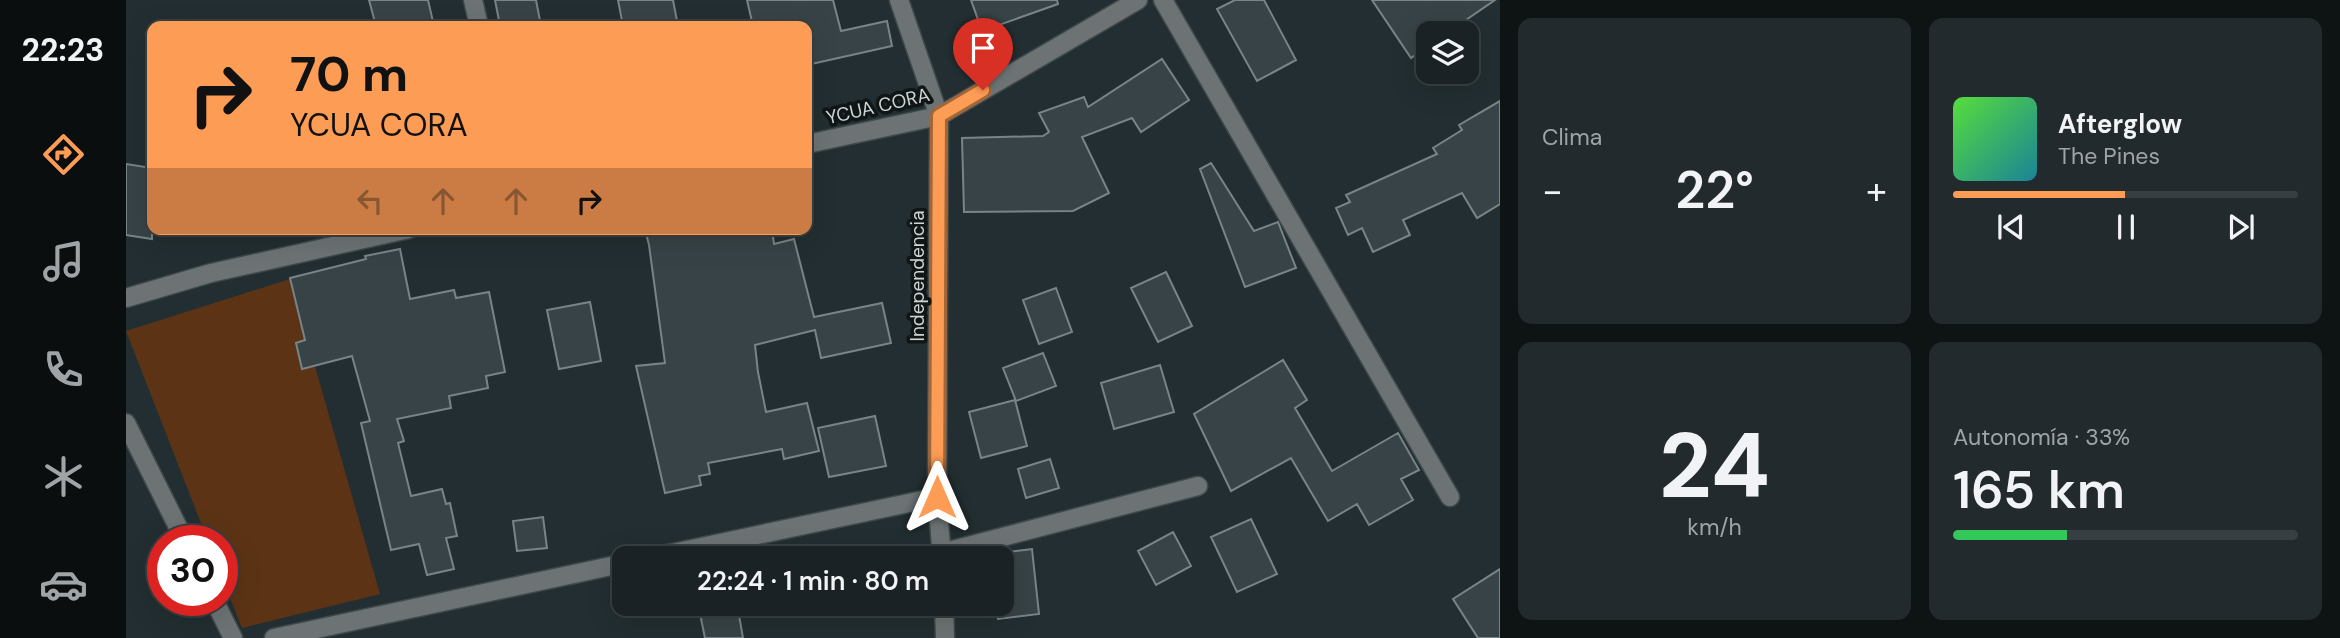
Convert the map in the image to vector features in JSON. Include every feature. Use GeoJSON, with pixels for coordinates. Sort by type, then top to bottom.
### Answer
{"type":"FeatureCollection","features":[{"type":"Feature","properties":{"kind":"street"},"geometry":{"type":"LineString","coordinates":[[473,0],[478,21]]}},
{"type":"Feature","properties":{"kind":"street","name":"Independencia"},"geometry":{"type":"LineString","coordinates":[[899,0],[939,116],[937,497],[940,546]]}},
{"type":"Feature","properties":{"kind":"street","name":"YCUA CORA"},"geometry":{"type":"LineString","coordinates":[[812,143],[939,116],[1138,0]]}},
{"type":"Feature","properties":{"kind":"street"},"geometry":{"type":"LineString","coordinates":[[1163,0],[1450,496]]}},
{"type":"Feature","properties":{"kind":"street"},"geometry":{"type":"LineString","coordinates":[[126,298],[211,273],[382,235]]}},
{"type":"Feature","properties":{"kind":"street"},"geometry":{"type":"LineString","coordinates":[[126,423],[177,525]]}},
{"type":"Feature","properties":{"kind":"street"},"geometry":{"type":"LineString","coordinates":[[975,546],[1198,486]]}},
{"type":"Feature","properties":{"kind":"street"},"geometry":{"type":"LineString","coordinates":[[706,546],[937,497]]}},
{"type":"Feature","properties":{"kind":"street"},"geometry":{"type":"LineString","coordinates":[[274,638],[612,566]]}},
{"type":"Feature","properties":{"kind":"street"},"geometry":{"type":"LineString","coordinates":[[222,616],[233,638]]}},
{"type":"Feature","properties":{"kind":"street"},"geometry":{"type":"LineString","coordinates":[[945,616],[946,638]]}},
{"type":"Feature","properties":{"kind":"shaded area"},"geometry":{"type":"Polygon","coordinates":[[[290,279],[380,594],[242,628],[237,616],[238,525],[202,525],[126,331],[290,279]]]}},
{"type":"Feature","properties":{"kind":"building"},"geometry":{"type":"Polygon","coordinates":[[[369,0],[428,0],[433,21],[375,21],[369,0]]]}},
{"type":"Feature","properties":{"kind":"building"},"geometry":{"type":"Polygon","coordinates":[[[495,0],[536,0],[540,21],[499,21],[495,0]]]}},
{"type":"Feature","properties":{"kind":"building"},"geometry":{"type":"Polygon","coordinates":[[[618,0],[673,0],[677,21],[622,21],[618,0]]]}},
{"type":"Feature","properties":{"kind":"building"},"geometry":{"type":"Polygon","coordinates":[[[747,0],[833,0],[841,31],[887,21],[892,46],[812,64],[812,21],[752,21],[747,0]]]}},
{"type":"Feature","properties":{"kind":"building"},"geometry":{"type":"Polygon","coordinates":[[[971,0],[1057,0],[1058,4],[982,31],[971,0]]]}},
{"type":"Feature","properties":{"kind":"building"},"geometry":{"type":"Polygon","coordinates":[[[1235,0],[1264,0],[1296,60],[1257,81],[1217,9],[1235,0]]]}},
{"type":"Feature","properties":{"kind":"building"},"geometry":{"type":"Polygon","coordinates":[[[1372,0],[1495,0],[1464,21],[1416,21],[1416,54],[1411,58],[1372,0]]]}},
{"type":"Feature","properties":{"kind":"building"},"geometry":{"type":"Polygon","coordinates":[[[1162,59],[1189,100],[1141,132],[1132,118],[1082,137],[1109,193],[1073,211],[964,212],[962,138],[1043,136],[1049,132],[1039,113],[1084,97],[1088,107],[1162,59]]]}},
{"type":"Feature","properties":{"kind":"building"},"geometry":{"type":"Polygon","coordinates":[[[1500,101],[1500,204],[1477,218],[1462,193],[1403,220],[1410,235],[1373,252],[1362,228],[1348,235],[1336,208],[1350,202],[1346,195],[1437,154],[1433,148],[1462,130],[1459,125],[1500,101]]]}},
{"type":"Feature","properties":{"kind":"building"},"geometry":{"type":"Polygon","coordinates":[[[1211,163],[1254,231],[1278,222],[1296,268],[1245,287],[1200,169],[1211,163]]]}},
{"type":"Feature","properties":{"kind":"building"},"geometry":{"type":"Polygon","coordinates":[[[126,164],[147,167],[147,235],[152,235],[152,239],[126,235],[126,164]]]}},
{"type":"Feature","properties":{"kind":"building"},"geometry":{"type":"Polygon","coordinates":[[[646,235],[773,235],[774,244],[794,239],[814,317],[882,303],[891,343],[821,358],[815,330],[755,345],[766,412],[807,403],[819,451],[784,459],[782,449],[708,463],[710,474],[699,476],[701,485],[665,493],[636,366],[665,363],[646,235]]]}},
{"type":"Feature","properties":{"kind":"building"},"geometry":{"type":"Polygon","coordinates":[[[400,249],[410,299],[454,290],[456,298],[489,292],[505,372],[486,376],[488,388],[449,396],[451,408],[397,419],[404,441],[398,443],[411,496],[442,489],[446,504],[450,503],[457,536],[446,538],[454,569],[427,575],[419,544],[391,550],[361,423],[370,421],[352,356],[302,369],[296,343],[305,340],[290,278],[366,259],[365,256],[400,249]]]}},
{"type":"Feature","properties":{"kind":"building"},"geometry":{"type":"Polygon","coordinates":[[[1166,272],[1192,326],[1158,342],[1131,288],[1166,272]]]}},
{"type":"Feature","properties":{"kind":"building"},"geometry":{"type":"Polygon","coordinates":[[[1056,288],[1072,332],[1039,344],[1023,300],[1056,288]]]}},
{"type":"Feature","properties":{"kind":"building"},"geometry":{"type":"Polygon","coordinates":[[[590,302],[601,361],[559,369],[547,310],[590,302]]]}},
{"type":"Feature","properties":{"kind":"building"},"geometry":{"type":"Polygon","coordinates":[[[1043,353],[1056,386],[1016,401],[1003,368],[1043,353]]]}},
{"type":"Feature","properties":{"kind":"building"},"geometry":{"type":"Polygon","coordinates":[[[1283,360],[1307,400],[1295,408],[1332,471],[1398,433],[1419,470],[1401,479],[1413,500],[1369,525],[1357,504],[1328,521],[1291,458],[1231,491],[1194,414],[1283,360]]]}},
{"type":"Feature","properties":{"kind":"building"},"geometry":{"type":"Polygon","coordinates":[[[1160,365],[1174,412],[1114,429],[1101,383],[1160,365]]]}},
{"type":"Feature","properties":{"kind":"building"},"geometry":{"type":"Polygon","coordinates":[[[1015,400],[1027,446],[981,458],[969,412],[1015,400]]]}},
{"type":"Feature","properties":{"kind":"building"},"geometry":{"type":"Polygon","coordinates":[[[875,416],[886,466],[829,477],[818,428],[875,416]]]}},
{"type":"Feature","properties":{"kind":"building"},"geometry":{"type":"Polygon","coordinates":[[[1050,459],[1059,488],[1026,498],[1018,469],[1050,459]]]}},
{"type":"Feature","properties":{"kind":"building"},"geometry":{"type":"Polygon","coordinates":[[[543,517],[547,548],[517,551],[513,521],[543,517]]]}},
{"type":"Feature","properties":{"kind":"building"},"geometry":{"type":"Polygon","coordinates":[[[1251,519],[1277,574],[1237,592],[1211,537],[1251,519]]]}},
{"type":"Feature","properties":{"kind":"building"},"geometry":{"type":"Polygon","coordinates":[[[1173,532],[1191,566],[1156,585],[1138,551],[1173,532]]]}},
{"type":"Feature","properties":{"kind":"building"},"geometry":{"type":"Polygon","coordinates":[[[1032,549],[1039,614],[998,619],[998,616],[1014,616],[1014,551],[1032,549]]]}},
{"type":"Feature","properties":{"kind":"building"},"geometry":{"type":"Polygon","coordinates":[[[1500,569],[1500,638],[1478,638],[1453,599],[1500,569]]]}},
{"type":"Feature","properties":{"kind":"building"},"geometry":{"type":"Polygon","coordinates":[[[700,616],[739,616],[743,638],[705,638],[700,616]]]}},
{"type":"Feature","properties":{"kind":"route"},"geometry":{"type":"LineString","coordinates":[[937,497],[939,116],[983,90]]}}]}
